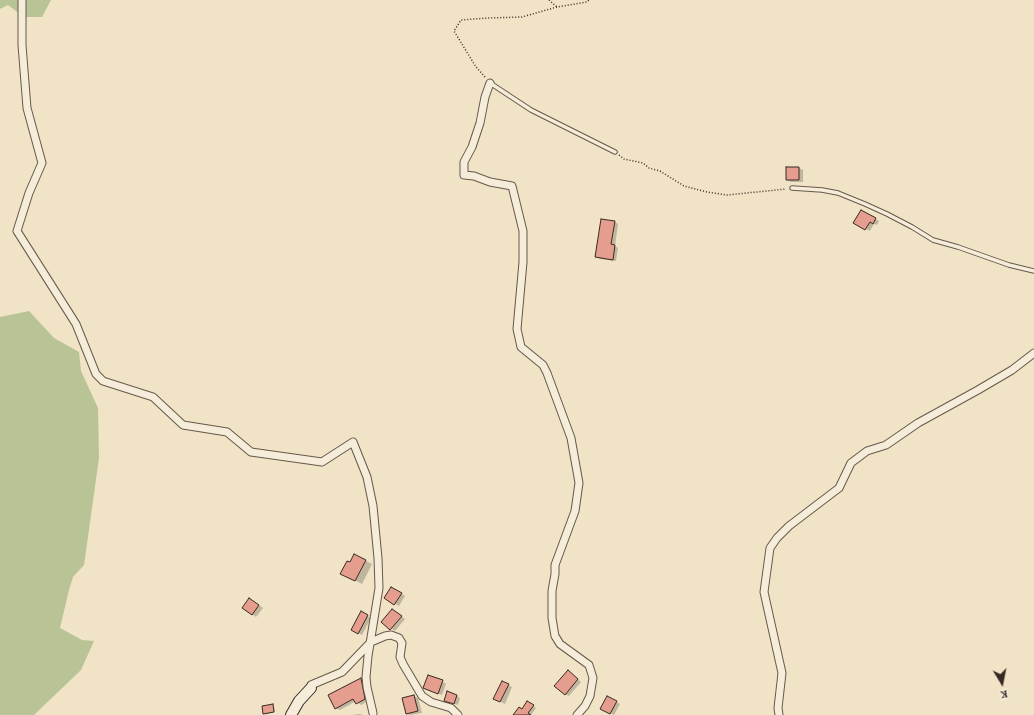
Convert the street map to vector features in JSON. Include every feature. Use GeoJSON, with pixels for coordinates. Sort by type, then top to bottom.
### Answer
{"type":"FeatureCollection","features":[{"type":"Feature","properties":{"kind":"street"},"geometry":{"type":"LineString","coordinates":[[22,0],[22,45],[27,108],[42,163],[29,193],[17,231],[76,324],[96,374],[103,381],[153,397],[183,424],[227,432],[251,452],[322,462],[353,442],[367,476],[373,506],[378,558],[379,588],[366,677],[373,713]]}},
{"type":"Feature","properties":{"kind":"street"},"geometry":{"type":"LineString","coordinates":[[490,83],[485,97],[480,123],[472,147],[464,162],[464,175],[474,176],[490,182],[512,186],[523,231],[523,262],[517,329],[521,347],[543,365],[571,438],[579,483],[575,511],[555,565],[552,591],[552,618],[555,636],[560,644],[589,665],[593,678],[590,696],[585,706],[577,715]]}},
{"type":"Feature","properties":{"kind":"street"},"geometry":{"type":"LineString","coordinates":[[779,715],[778,708],[782,673],[764,592],[770,548],[777,538],[789,526],[839,488],[850,463],[867,451],[886,445],[918,423],[1012,370],[1034,353]]}},
{"type":"Feature","properties":{"kind":"street"},"geometry":{"type":"LineString","coordinates":[[291,715],[300,701],[312,688],[311,685],[342,672],[370,642],[384,636],[391,635],[399,638],[402,642],[400,657],[402,664],[422,696],[431,702],[451,708],[458,715]]}},
{"type":"Feature","properties":{"kind":"lane"},"geometry":{"type":"LineString","coordinates":[[490,83],[531,110],[614,152]]}},
{"type":"Feature","properties":{"kind":"lane"},"geometry":{"type":"LineString","coordinates":[[792,188],[822,190],[838,193],[887,214],[933,240],[1009,265],[1034,271]]}},
{"type":"Feature","properties":{"kind":"path"},"geometry":{"type":"LineString","coordinates":[[549,0],[557,7]]}},
{"type":"Feature","properties":{"kind":"path"},"geometry":{"type":"LineString","coordinates":[[490,83],[476,66],[454,31],[461,20],[522,17],[557,7],[587,2],[589,0]]}},
{"type":"Feature","properties":{"kind":"path"},"geometry":{"type":"LineString","coordinates":[[614,152],[624,159],[643,163],[649,168],[660,171],[684,186],[707,192],[727,195],[792,188]]}},
{"type":"Feature","properties":{"kind":"green space"},"geometry":{"type":"Polygon","coordinates":[[[0,0],[51,0],[42,17],[24,17],[8,5],[0,9],[0,0]]]}},
{"type":"Feature","properties":{"kind":"green space"},"geometry":{"type":"Polygon","coordinates":[[[29,311],[54,338],[79,352],[81,371],[98,408],[99,458],[84,565],[73,577],[60,628],[82,640],[94,641],[81,670],[34,715],[0,715],[0,317],[29,311]]]}},
{"type":"Feature","properties":{"kind":"building"},"geometry":{"type":"Polygon","coordinates":[[[786,167],[799,167],[799,180],[786,180],[786,167]]]}},
{"type":"Feature","properties":{"kind":"building"},"geometry":{"type":"Polygon","coordinates":[[[861,210],[876,218],[873,224],[870,222],[865,230],[853,223],[861,210]]]}},
{"type":"Feature","properties":{"kind":"building"},"geometry":{"type":"Polygon","coordinates":[[[601,219],[615,221],[611,244],[615,245],[613,260],[595,257],[601,219]]]}},
{"type":"Feature","properties":{"kind":"building"},"geometry":{"type":"Polygon","coordinates":[[[354,554],[366,560],[355,581],[340,574],[347,561],[350,562],[354,554]]]}},
{"type":"Feature","properties":{"kind":"building"},"geometry":{"type":"Polygon","coordinates":[[[391,587],[402,593],[394,605],[384,598],[391,587]]]}},
{"type":"Feature","properties":{"kind":"building"},"geometry":{"type":"Polygon","coordinates":[[[249,598],[259,605],[252,615],[242,608],[249,598]]]}},
{"type":"Feature","properties":{"kind":"building"},"geometry":{"type":"Polygon","coordinates":[[[392,609],[402,616],[390,630],[381,622],[392,609]]]}},
{"type":"Feature","properties":{"kind":"building"},"geometry":{"type":"Polygon","coordinates":[[[361,611],[368,615],[358,634],[351,630],[361,611]]]}},
{"type":"Feature","properties":{"kind":"building"},"geometry":{"type":"Polygon","coordinates":[[[568,670],[578,679],[565,695],[554,686],[568,670]]]}},
{"type":"Feature","properties":{"kind":"building"},"geometry":{"type":"Polygon","coordinates":[[[428,675],[443,680],[438,694],[423,688],[428,675]]]}},
{"type":"Feature","properties":{"kind":"building"},"geometry":{"type":"Polygon","coordinates":[[[361,678],[365,699],[356,704],[353,699],[335,709],[328,695],[361,678]]]}},
{"type":"Feature","properties":{"kind":"building"},"geometry":{"type":"Polygon","coordinates":[[[502,681],[509,684],[500,702],[493,699],[502,681]]]}},
{"type":"Feature","properties":{"kind":"building"},"geometry":{"type":"Polygon","coordinates":[[[447,691],[457,695],[454,704],[444,701],[447,691]]]}},
{"type":"Feature","properties":{"kind":"building"},"geometry":{"type":"Polygon","coordinates":[[[414,695],[418,711],[406,714],[402,698],[414,695]]]}},
{"type":"Feature","properties":{"kind":"building"},"geometry":{"type":"Polygon","coordinates":[[[607,696],[617,701],[610,714],[600,709],[607,696]]]}},
{"type":"Feature","properties":{"kind":"building"},"geometry":{"type":"Polygon","coordinates":[[[527,701],[534,705],[528,713],[531,715],[513,715],[519,707],[522,709],[527,701]]]}},
{"type":"Feature","properties":{"kind":"building"},"geometry":{"type":"Polygon","coordinates":[[[273,704],[274,712],[263,714],[262,706],[273,704]]]}}]}
